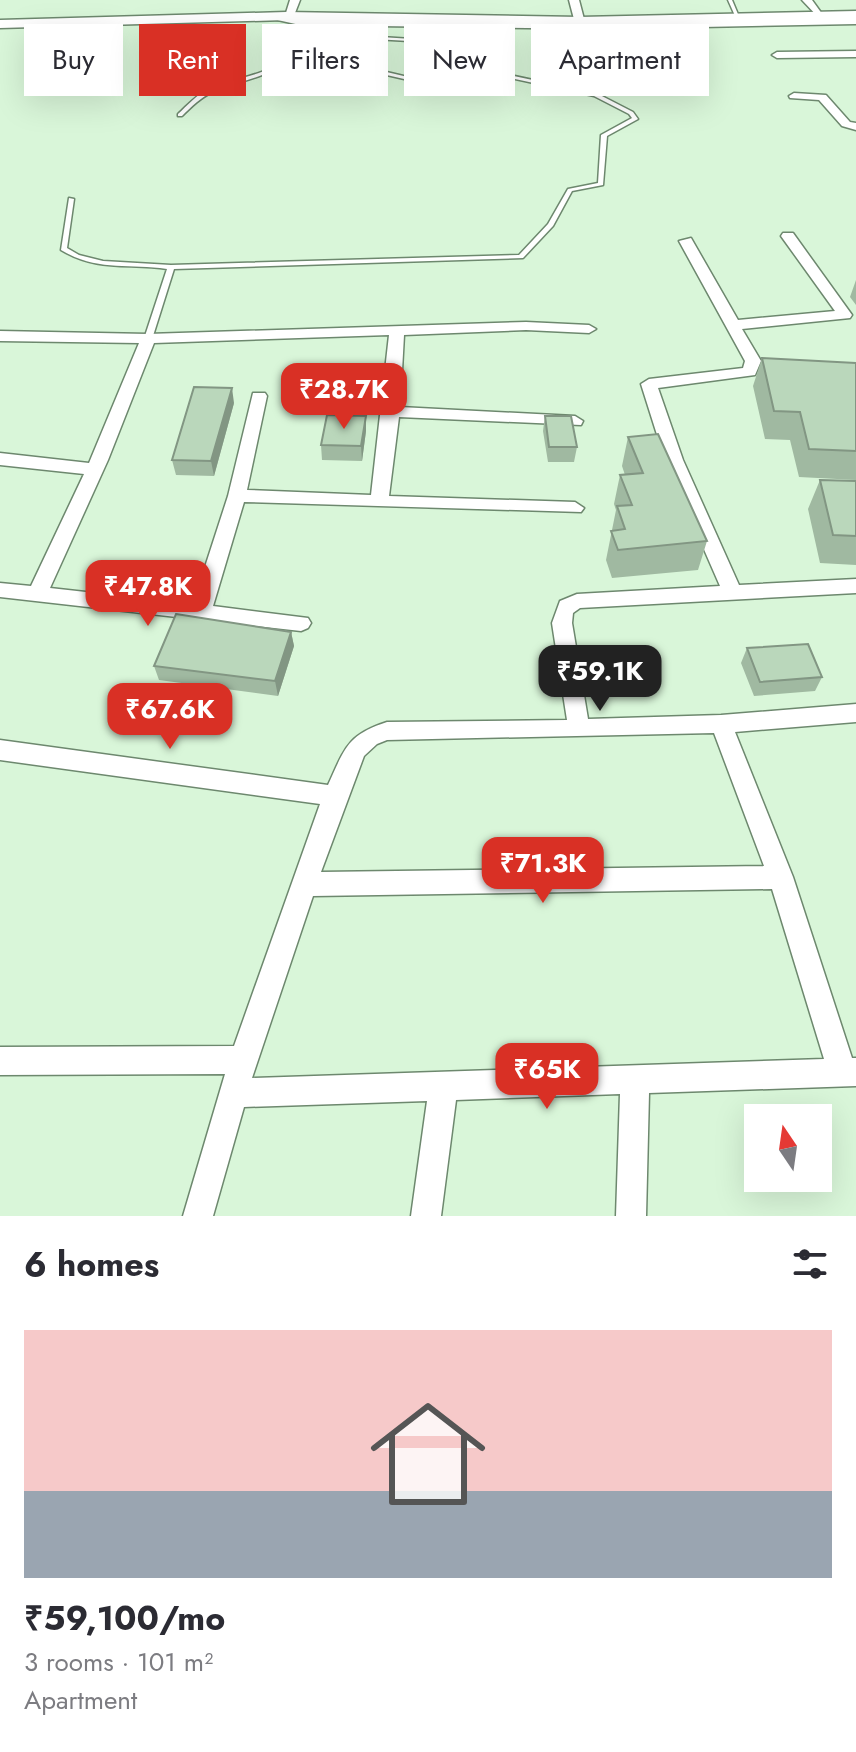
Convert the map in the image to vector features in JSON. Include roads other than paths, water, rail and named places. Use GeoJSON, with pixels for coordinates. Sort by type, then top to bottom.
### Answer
{"type":"FeatureCollection","features":[{"type":"Feature","properties":{"kind":"street"},"geometry":{"type":"LineString","coordinates":[[292,22],[295,0]]}},
{"type":"Feature","properties":{"kind":"street"},"geometry":{"type":"LineString","coordinates":[[574,0],[580,24]]}},
{"type":"Feature","properties":{"kind":"street"},"geometry":{"type":"LineString","coordinates":[[807,0],[822,16]]}},
{"type":"Feature","properties":{"kind":"street"},"geometry":{"type":"LineString","coordinates":[[580,24],[822,16],[856,18]]}},
{"type":"Feature","properties":{"kind":"street"},"geometry":{"type":"LineString","coordinates":[[0,24],[580,24],[856,18]]}},
{"type":"Feature","properties":{"kind":"street"},"geometry":{"type":"LineString","coordinates":[[777,55],[856,54]]}},
{"type":"Feature","properties":{"kind":"street"},"geometry":{"type":"LineString","coordinates":[[794,96],[822,97],[854,129]]}},
{"type":"Feature","properties":{"kind":"street"},"geometry":{"type":"LineString","coordinates":[[732,325],[845,315],[788,236]]}},
{"type":"Feature","properties":{"kind":"street"},"geometry":{"type":"LineString","coordinates":[[686,241],[753,361],[749,372],[649,384],[674,460],[733,593]]}},
{"type":"Feature","properties":{"kind":"street"},"geometry":{"type":"LineString","coordinates":[[0,336],[148,339],[526,326],[589,329]]}},
{"type":"Feature","properties":{"kind":"street"},"geometry":{"type":"LineString","coordinates":[[379,502],[391,412],[397,330]]}},
{"type":"Feature","properties":{"kind":"street"},"geometry":{"type":"LineString","coordinates":[[37,595],[95,469],[148,339]]}},
{"type":"Feature","properties":{"kind":"street"},"geometry":{"type":"LineString","coordinates":[[201,611],[237,496],[259,396]]}},
{"type":"Feature","properties":{"kind":"street"},"geometry":{"type":"LineString","coordinates":[[391,412],[575,421]]}},
{"type":"Feature","properties":{"kind":"street"},"geometry":{"type":"LineString","coordinates":[[0,459],[95,469]]}},
{"type":"Feature","properties":{"kind":"street"},"geometry":{"type":"LineString","coordinates":[[237,496],[575,508]]}},
{"type":"Feature","properties":{"kind":"street"},"geometry":{"type":"LineString","coordinates":[[579,729],[562,623],[562,612],[567,606],[577,601],[856,586]]}},
{"type":"Feature","properties":{"kind":"street"},"geometry":{"type":"LineString","coordinates":[[0,590],[301,623]]}},
{"type":"Feature","properties":{"kind":"street"},"geometry":{"type":"LineString","coordinates":[[198,1216],[243,1060],[335,796],[355,750],[369,737],[387,731],[721,724],[856,713]]}},
{"type":"Feature","properties":{"kind":"street"},"geometry":{"type":"LineString","coordinates":[[234,1093],[850,1073],[781,877],[721,724]]}},
{"type":"Feature","properties":{"kind":"street"},"geometry":{"type":"LineString","coordinates":[[0,750],[335,796]]}},
{"type":"Feature","properties":{"kind":"street"},"geometry":{"type":"LineString","coordinates":[[304,884],[781,877]]}},
{"type":"Feature","properties":{"kind":"street"},"geometry":{"type":"LineString","coordinates":[[0,1061],[243,1060]]}},
{"type":"Feature","properties":{"kind":"street"},"geometry":{"type":"LineString","coordinates":[[631,1216],[635,1082]]}},
{"type":"Feature","properties":{"kind":"street"},"geometry":{"type":"LineString","coordinates":[[426,1216],[443,1088]]}},
{"type":"Feature","properties":{"kind":"lane"},"geometry":{"type":"LineString","coordinates":[[730,0],[738,18]]}},
{"type":"Feature","properties":{"kind":"lane"},"geometry":{"type":"LineString","coordinates":[[71,199],[62,240],[63,249],[114,267],[521,257],[551,225],[570,190],[601,184],[604,135],[635,119],[631,113],[596,95],[489,72],[410,40],[292,22]]}},
{"type":"Feature","properties":{"kind":"lane"},"geometry":{"type":"LineString","coordinates":[[180,115],[208,92],[262,74]]}},
{"type":"Feature","properties":{"kind":"lane"},"geometry":{"type":"LineString","coordinates":[[148,339],[171,267]]}}]}
